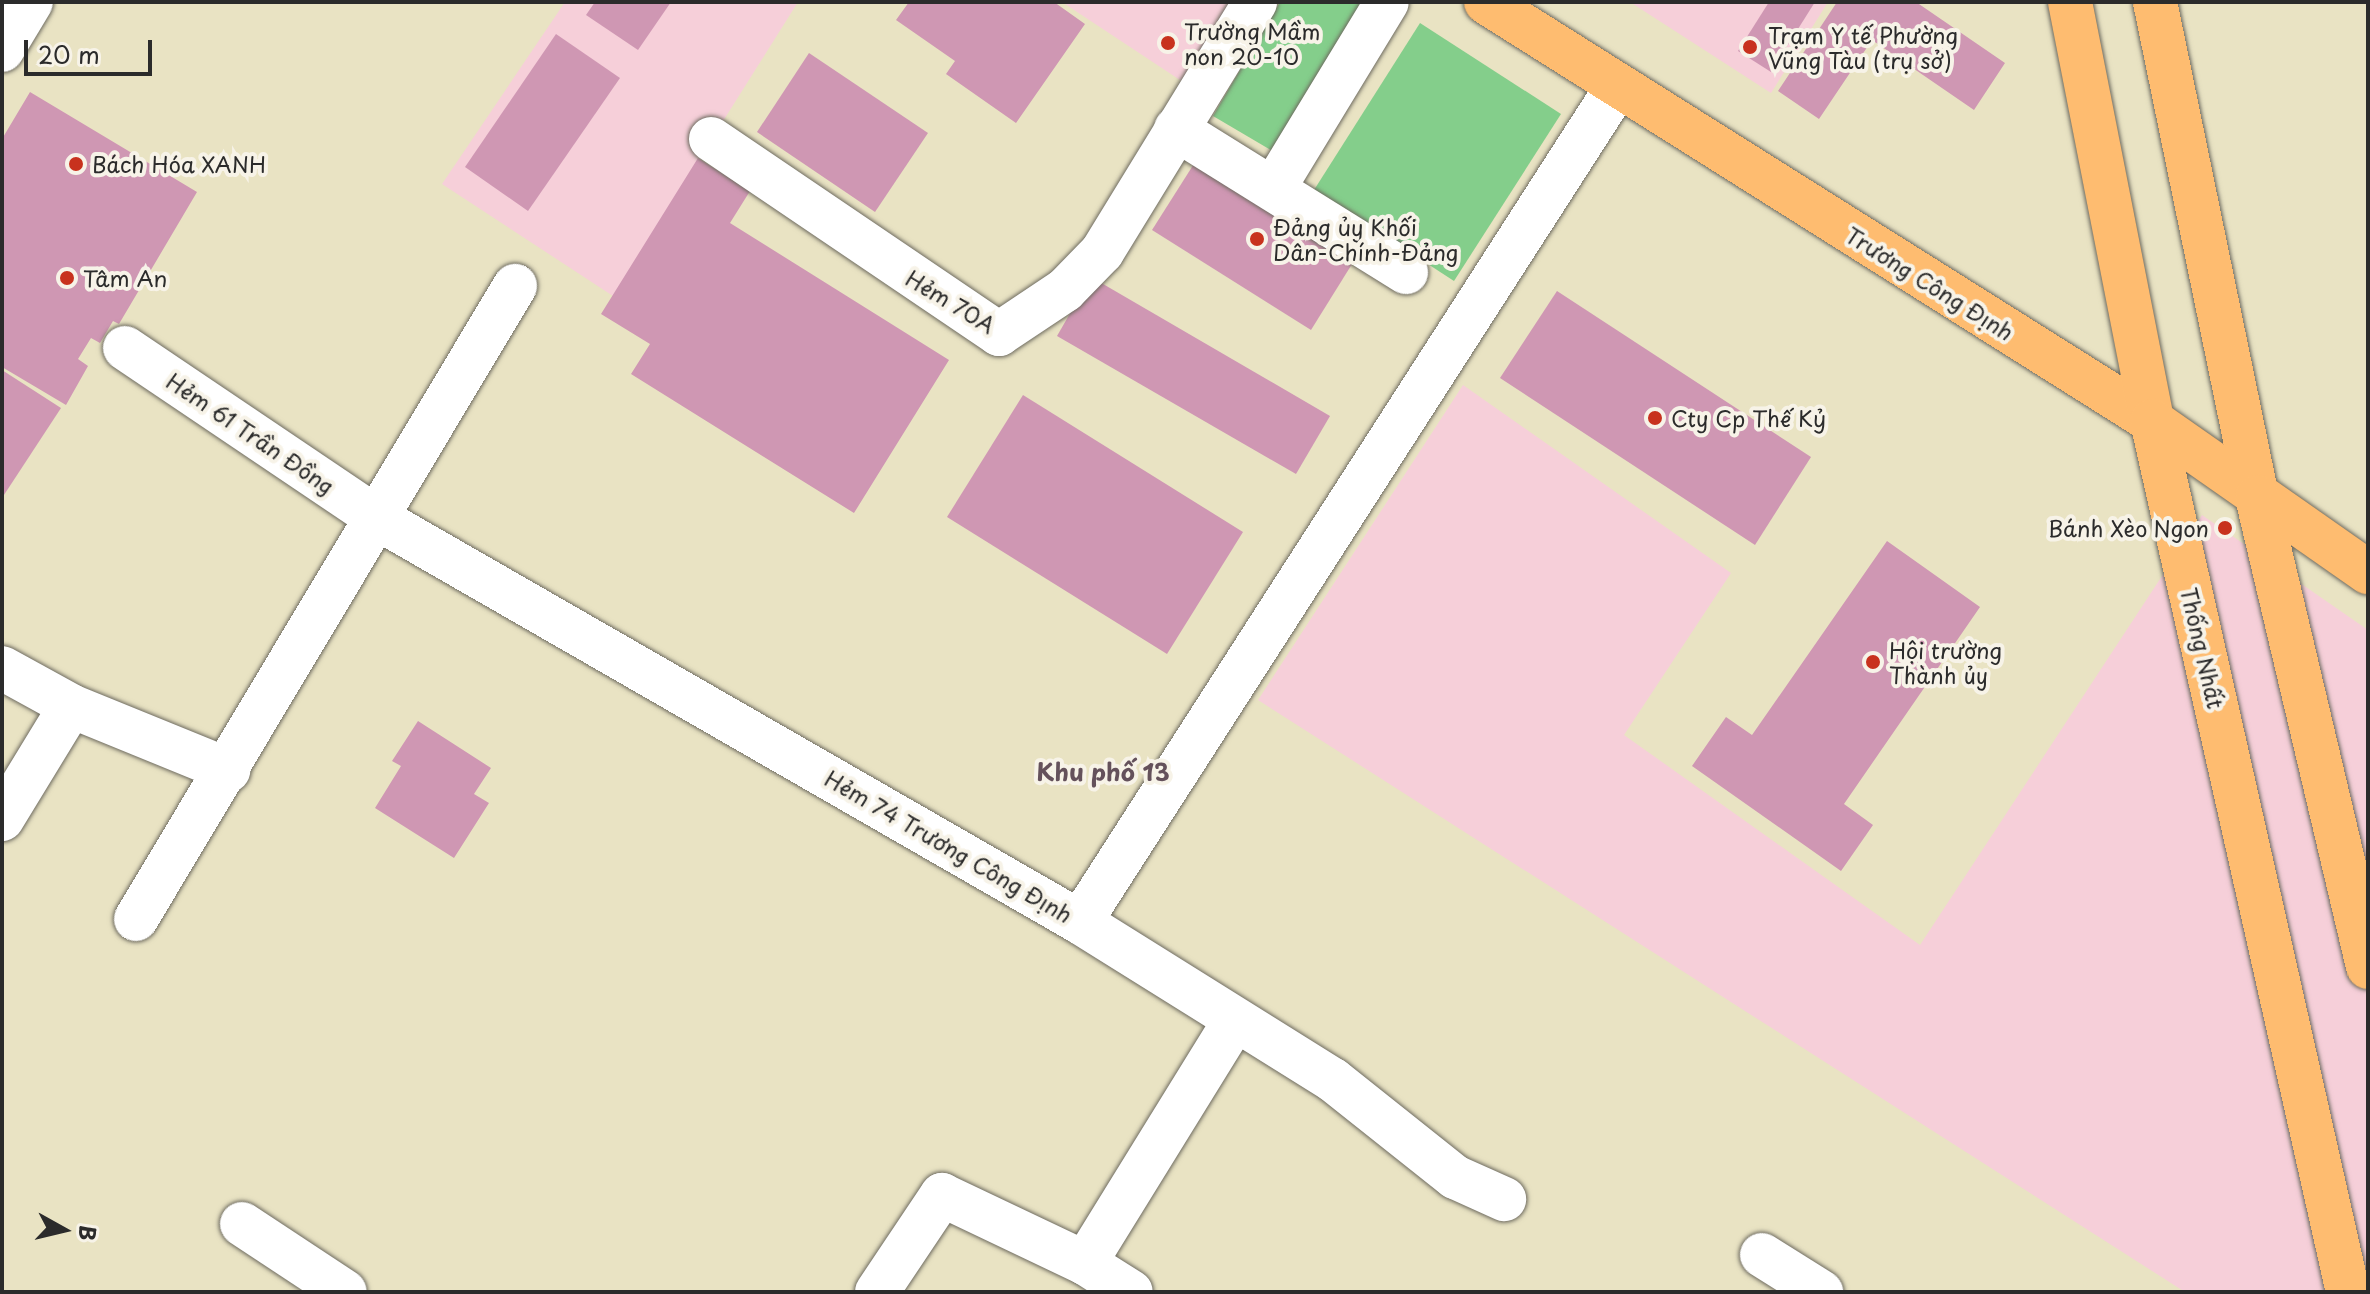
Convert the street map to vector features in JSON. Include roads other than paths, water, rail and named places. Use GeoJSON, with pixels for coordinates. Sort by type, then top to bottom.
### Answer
{"type":"FeatureCollection","features":[{"type":"Feature","properties":{"kind":"main road","name":"Trương Công Định"},"geometry":{"type":"LineString","coordinates":[[1486,2],[2152,421],[2368,572]]}},
{"type":"Feature","properties":{"kind":"main road","name":"Thống Nhất"},"geometry":{"type":"LineString","coordinates":[[2070,2],[2152,421],[2348,1292]]}},
{"type":"Feature","properties":{"kind":"main road"},"geometry":{"type":"LineString","coordinates":[[2155,2],[2257,497],[2368,967]]}},
{"type":"Feature","properties":{"kind":"street"},"geometry":{"type":"LineString","coordinates":[[2,50],[31,2]]}},
{"type":"Feature","properties":{"kind":"street","name":"Hẻm 70A"},"geometry":{"type":"LineString","coordinates":[[711,139],[999,334],[1065,290],[1102,252],[1255,2]]}},
{"type":"Feature","properties":{"kind":"street"},"geometry":{"type":"LineString","coordinates":[[1275,186],[1387,2]]}},
{"type":"Feature","properties":{"kind":"street"},"geometry":{"type":"LineString","coordinates":[[1080,922],[1617,87]]}},
{"type":"Feature","properties":{"kind":"street"},"geometry":{"type":"LineString","coordinates":[[1176,129],[1275,186],[1406,272]]}},
{"type":"Feature","properties":{"kind":"street"},"geometry":{"type":"LineString","coordinates":[[136,919],[515,286]]}},
{"type":"Feature","properties":{"kind":"street","name":"Hẻm 61 Trần Đồng"},"geometry":{"type":"LineString","coordinates":[[125,348],[377,518]]}},
{"type":"Feature","properties":{"kind":"street","name":"Hẻm 74 Trương Công Định"},"geometry":{"type":"LineString","coordinates":[[377,518],[1080,922],[1234,1022],[1333,1080],[1455,1177],[1504,1199]]}},
{"type":"Feature","properties":{"kind":"street"},"geometry":{"type":"LineString","coordinates":[[2,668],[71,706],[228,770]]}},
{"type":"Feature","properties":{"kind":"street"},"geometry":{"type":"LineString","coordinates":[[2,819],[71,706]]}},
{"type":"Feature","properties":{"kind":"street"},"geometry":{"type":"LineString","coordinates":[[1085,1263],[1234,1022]]}},
{"type":"Feature","properties":{"kind":"street"},"geometry":{"type":"LineString","coordinates":[[877,1292],[942,1195],[1085,1263],[1131,1292]]}},
{"type":"Feature","properties":{"kind":"street"},"geometry":{"type":"LineString","coordinates":[[242,1224],[345,1292]]}},
{"type":"Feature","properties":{"kind":"street"},"geometry":{"type":"LineString","coordinates":[[1762,1255],[1821,1292]]}},
{"type":"Feature","properties":{"kind":"place","name":"Trường Mầm non 20-10"},"geometry":{"type":"Point","coordinates":[1168,43]}},
{"type":"Feature","properties":{"kind":"place","name":"Trạm Y tế Phường Vũng Tàu (trụ sở)"},"geometry":{"type":"Point","coordinates":[1750,47]}},
{"type":"Feature","properties":{"kind":"place","name":"Bách Hóa XANH"},"geometry":{"type":"Point","coordinates":[76,164]}},
{"type":"Feature","properties":{"kind":"place","name":"Đảng ủy Khối Dân-Chính-Đảng"},"geometry":{"type":"Point","coordinates":[1257,239]}},
{"type":"Feature","properties":{"kind":"place","name":"Tâm An"},"geometry":{"type":"Point","coordinates":[67,278]}},
{"type":"Feature","properties":{"kind":"place","name":"Cty Cp Thế Kỷ"},"geometry":{"type":"Point","coordinates":[1655,418]}},
{"type":"Feature","properties":{"kind":"place","name":"Bánh Xèo Ngon"},"geometry":{"type":"Point","coordinates":[2225,528]}},
{"type":"Feature","properties":{"kind":"place","name":"Hội trường Thành ủy"},"geometry":{"type":"Point","coordinates":[1873,662]}},
{"type":"Feature","properties":{"kind":"district","name":"Khu phố 13"},"geometry":{"type":"Point","coordinates":[1103,772]}}]}
